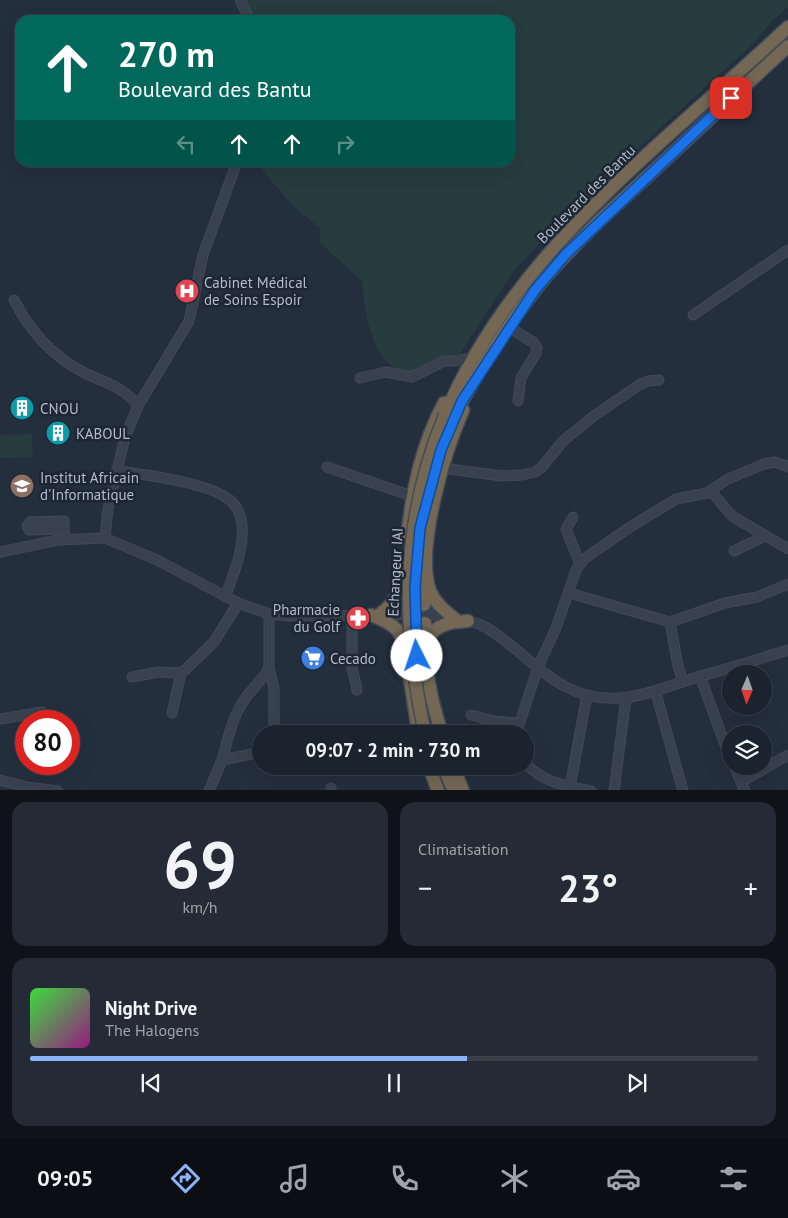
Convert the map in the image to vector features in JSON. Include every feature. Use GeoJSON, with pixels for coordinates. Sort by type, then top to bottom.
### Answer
{"type":"FeatureCollection","features":[{"type":"Feature","properties":{"kind":"highway","name":"Boulevard des Bantu"},"geometry":{"type":"LineString","coordinates":[[450,415],[474,357],[518,290],[605,195],[788,27]]}},
{"type":"Feature","properties":{"kind":"highway","name":"Boulevard des Bantu"},"geometry":{"type":"LineString","coordinates":[[450,415],[535,290],[595,225],[788,46]]}},
{"type":"Feature","properties":{"kind":"highway"},"geometry":{"type":"LineString","coordinates":[[417,725],[406,654],[404,615],[404,573],[412,496],[424,451],[439,412],[454,381],[474,357]]}},
{"type":"Feature","properties":{"kind":"highway"},"geometry":{"type":"LineString","coordinates":[[440,725],[429,678],[426,647],[426,574],[434,502],[456,426],[486,362]]}},
{"type":"Feature","properties":{"kind":"highway","name":"Echangeur IAI"},"geometry":{"type":"LineString","coordinates":[[423,725],[411,666],[409,638],[410,561],[418,498],[434,444],[450,415]]}},
{"type":"Feature","properties":{"kind":"highway","name":"Echangeur IAI"},"geometry":{"type":"LineString","coordinates":[[430,725],[417,656],[416,578],[420,528],[428,491],[450,415]]}},
{"type":"Feature","properties":{"kind":"highway"},"geometry":{"type":"LineString","coordinates":[[404,573],[397,598],[380,615],[397,629],[406,654]]}},
{"type":"Feature","properties":{"kind":"highway"},"geometry":{"type":"LineString","coordinates":[[426,574],[433,597],[457,620],[439,628],[430,637],[426,647]]}},
{"type":"Feature","properties":{"kind":"highway"},"geometry":{"type":"LineString","coordinates":[[432,775],[438,790]]}},
{"type":"Feature","properties":{"kind":"highway"},"geometry":{"type":"LineString","coordinates":[[438,775],[444,790]]}},
{"type":"Feature","properties":{"kind":"highway"},"geometry":{"type":"LineString","coordinates":[[447,775],[454,790]]}},
{"type":"Feature","properties":{"kind":"highway"},"geometry":{"type":"LineString","coordinates":[[457,775],[463,790]]}},
{"type":"Feature","properties":{"kind":"street"},"geometry":{"type":"LineString","coordinates":[[240,0],[248,15]]}},
{"type":"Feature","properties":{"kind":"street"},"geometry":{"type":"LineString","coordinates":[[105,538],[116,471],[125,437],[138,406],[189,321],[203,255],[235,167]]}},
{"type":"Feature","properties":{"kind":"street"},"geometry":{"type":"LineString","coordinates":[[693,315],[788,250]]}},
{"type":"Feature","properties":{"kind":"street"},"geometry":{"type":"LineString","coordinates":[[14,300],[24,319],[49,350],[83,372],[118,386],[130,394],[138,406]]}},
{"type":"Feature","properties":{"kind":"street"},"geometry":{"type":"LineString","coordinates":[[509,327],[534,343],[537,348],[521,378],[518,401]]}},
{"type":"Feature","properties":{"kind":"street"},"geometry":{"type":"LineString","coordinates":[[360,378],[389,372],[412,377],[444,360],[456,361],[474,357]]}},
{"type":"Feature","properties":{"kind":"street"},"geometry":{"type":"LineString","coordinates":[[445,461],[450,469],[502,476],[528,474],[542,467],[563,441],[595,415],[639,385],[648,381],[659,380]]}},
{"type":"Feature","properties":{"kind":"street"},"geometry":{"type":"LineString","coordinates":[[471,715],[494,721],[518,724],[538,666],[556,628],[580,564],[656,510],[676,499],[711,491],[728,479],[764,464],[775,462],[788,467]]}},
{"type":"Feature","properties":{"kind":"street"},"geometry":{"type":"LineString","coordinates":[[327,467],[412,496]]}},
{"type":"Feature","properties":{"kind":"street"},"geometry":{"type":"LineString","coordinates":[[116,471],[150,475],[204,488],[218,492],[234,504],[240,516],[241,539],[235,570],[225,597]]}},
{"type":"Feature","properties":{"kind":"street"},"geometry":{"type":"LineString","coordinates":[[711,491],[732,516],[788,548]]}},
{"type":"Feature","properties":{"kind":"street"},"geometry":{"type":"LineString","coordinates":[[573,517],[566,529],[580,564]]}},
{"type":"Feature","properties":{"kind":"street"},"geometry":{"type":"LineString","coordinates":[[64,529],[66,539]]}},
{"type":"Feature","properties":{"kind":"street"},"geometry":{"type":"LineString","coordinates":[[734,551],[765,536]]}},
{"type":"Feature","properties":{"kind":"street"},"geometry":{"type":"LineString","coordinates":[[0,552],[66,539],[105,538],[158,560],[225,597],[269,614],[290,616],[404,615],[416,628],[426,614]]}},
{"type":"Feature","properties":{"kind":"street"},"geometry":{"type":"LineString","coordinates":[[568,593],[670,622],[724,603],[757,597],[788,584]]}},
{"type":"Feature","properties":{"kind":"street"},"geometry":{"type":"LineString","coordinates":[[404,615],[413,602],[426,614],[490,629],[565,687],[587,695],[604,698],[626,698],[656,693],[700,676],[788,650]]}},
{"type":"Feature","properties":{"kind":"street"},"geometry":{"type":"LineString","coordinates":[[172,713],[181,673],[214,642],[238,603]]}},
{"type":"Feature","properties":{"kind":"street"},"geometry":{"type":"LineString","coordinates":[[269,614],[269,668],[274,688],[274,725]]}},
{"type":"Feature","properties":{"kind":"street"},"geometry":{"type":"LineString","coordinates":[[352,615],[351,653],[358,690]]}},
{"type":"Feature","properties":{"kind":"street"},"geometry":{"type":"LineString","coordinates":[[670,622],[683,682]]}},
{"type":"Feature","properties":{"kind":"street"},"geometry":{"type":"LineString","coordinates":[[209,790],[222,760],[238,710],[254,688],[262,682],[269,668]]}},
{"type":"Feature","properties":{"kind":"street"},"geometry":{"type":"LineString","coordinates":[[132,677],[159,672],[181,673]]}},
{"type":"Feature","properties":{"kind":"street"},"geometry":{"type":"LineString","coordinates":[[700,676],[722,736]]}},
{"type":"Feature","properties":{"kind":"street"},"geometry":{"type":"LineString","coordinates":[[656,693],[683,790]]}},
{"type":"Feature","properties":{"kind":"street"},"geometry":{"type":"LineString","coordinates":[[570,787],[587,695]]}},
{"type":"Feature","properties":{"kind":"street"},"geometry":{"type":"LineString","coordinates":[[614,790],[626,698]]}},
{"type":"Feature","properties":{"kind":"street"},"geometry":{"type":"LineString","coordinates":[[0,719],[15,716]]}},
{"type":"Feature","properties":{"kind":"street"},"geometry":{"type":"LineString","coordinates":[[222,760],[252,754]]}},
{"type":"Feature","properties":{"kind":"street"},"geometry":{"type":"LineString","coordinates":[[743,786],[788,755]]}},
{"type":"Feature","properties":{"kind":"street"},"geometry":{"type":"LineString","coordinates":[[534,771],[543,778],[570,787],[591,790]]}},
{"type":"Feature","properties":{"kind":"street"},"geometry":{"type":"LineString","coordinates":[[0,780],[27,787],[58,790]]}},
{"type":"Feature","properties":{"kind":"green space"},"geometry":{"type":"Polygon","coordinates":[[[246,0],[788,0],[788,7],[771,22],[753,44],[588,194],[515,269],[458,357],[410,375],[389,363],[378,350],[368,321],[362,281],[320,243],[320,228],[293,206],[259,167],[515,167],[515,15],[254,15],[246,0]]]}},
{"type":"Feature","properties":{"kind":"green space"},"geometry":{"type":"Polygon","coordinates":[[[32,434],[33,457],[0,458],[0,435],[32,434]]]}},
{"type":"Feature","properties":{"kind":"place","name":"Cabinet Médical de Soins Espoir"},"geometry":{"type":"Point","coordinates":[187,291]}},
{"type":"Feature","properties":{"kind":"place","name":"CNOU"},"geometry":{"type":"Point","coordinates":[22,408]}},
{"type":"Feature","properties":{"kind":"place","name":"KABOUL"},"geometry":{"type":"Point","coordinates":[58,433]}},
{"type":"Feature","properties":{"kind":"place","name":"Institut Africain d'Informatique"},"geometry":{"type":"Point","coordinates":[22,486]}},
{"type":"Feature","properties":{"kind":"place","name":"Pharmacie du Golf"},"geometry":{"type":"Point","coordinates":[358,618]}},
{"type":"Feature","properties":{"kind":"place","name":"Cecado"},"geometry":{"type":"Point","coordinates":[313,658]}},
{"type":"Feature","properties":{"kind":"route"},"geometry":{"type":"LineString","coordinates":[[417,656],[415,587],[420,528],[428,491],[441,450],[462,401],[535,290],[566,254],[731,98]]}}]}
